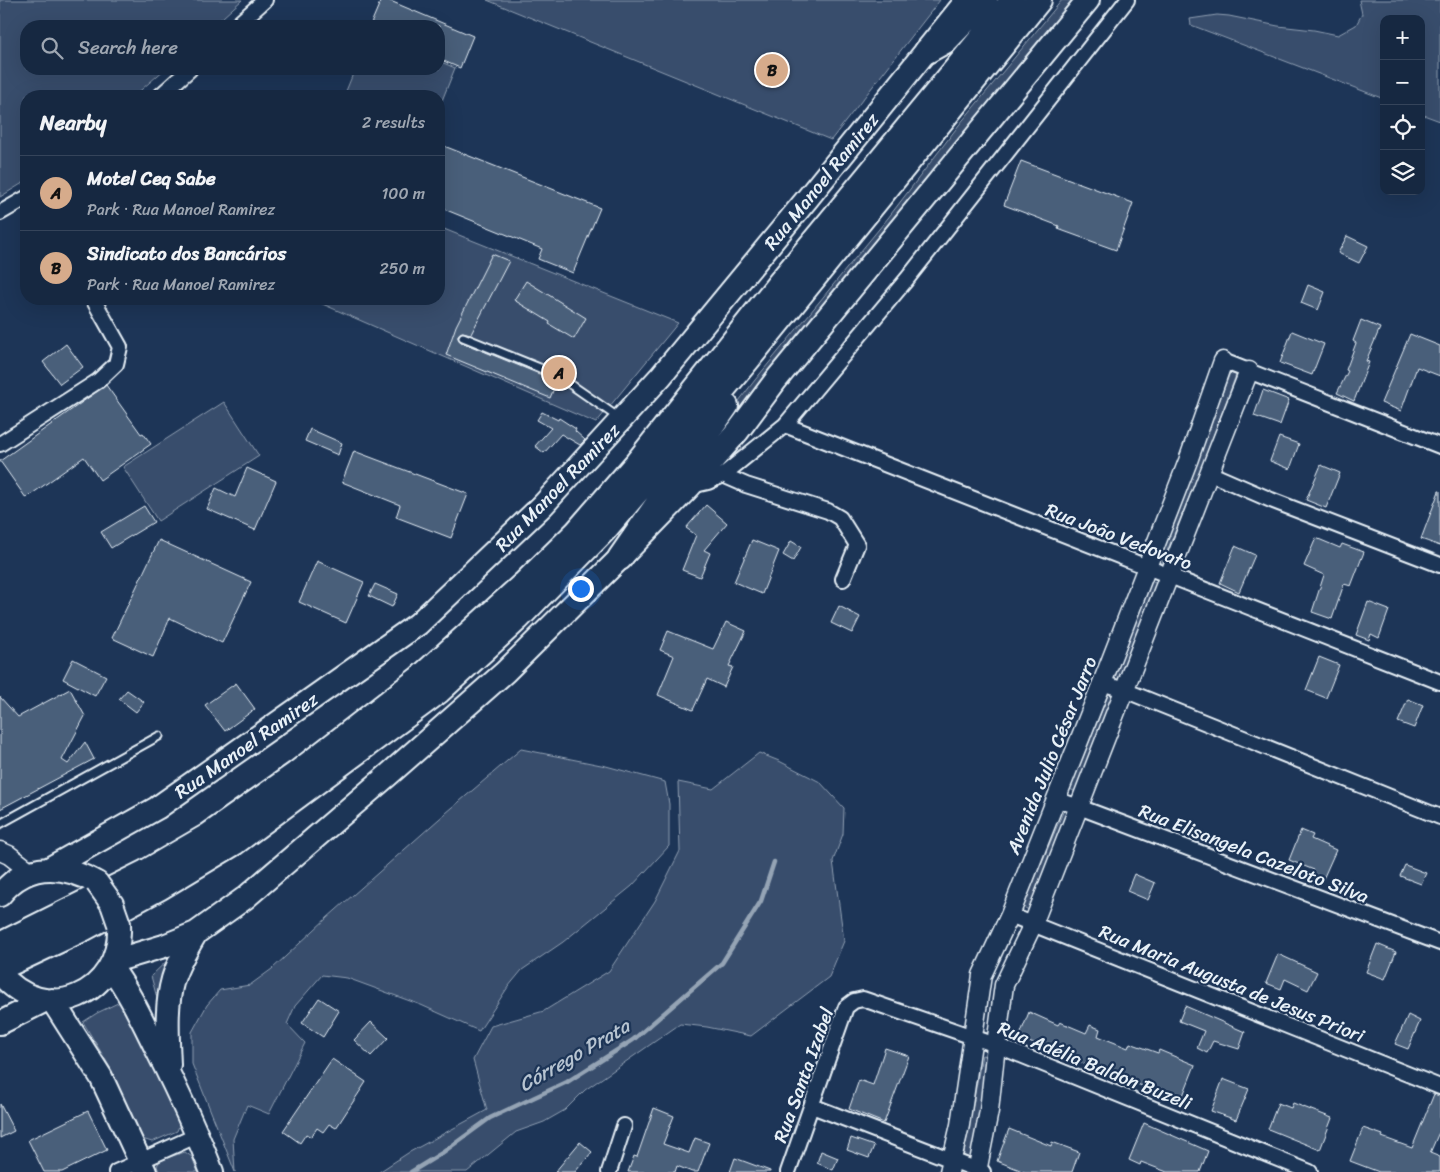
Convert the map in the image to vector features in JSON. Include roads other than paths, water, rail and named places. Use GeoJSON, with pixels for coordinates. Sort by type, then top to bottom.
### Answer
{"type":"FeatureCollection","features":[{"type":"Feature","properties":{"kind":"highway"},"geometry":{"type":"LineString","coordinates":[[927,51],[945,41],[985,0]]}},
{"type":"Feature","properties":{"kind":"highway"},"geometry":{"type":"LineString","coordinates":[[0,945],[146,872],[208,836],[296,774],[420,678],[524,584],[577,532],[636,463],[779,284],[1013,0]]}},
{"type":"Feature","properties":{"kind":"highway"},"geometry":{"type":"LineString","coordinates":[[2,974],[159,888],[234,843],[439,691],[517,619],[605,529],[748,359],[1039,0]]}},
{"type":"Feature","properties":{"kind":"highway"},"geometry":{"type":"LineString","coordinates":[[620,558],[745,380],[748,359]]}},
{"type":"Feature","properties":{"kind":"main road","name":"Rua Manoel Ramirez"},"geometry":{"type":"LineString","coordinates":[[1,892],[11,883],[41,870],[157,808],[418,624],[543,505],[661,376],[927,51],[966,0]]}},
{"type":"Feature","properties":{"kind":"main road"},"geometry":{"type":"LineString","coordinates":[[113,964],[196,933],[246,898],[505,672],[690,486],[738,430],[776,380],[1088,0]]}},
{"type":"Feature","properties":{"kind":"main road"},"geometry":{"type":"LineString","coordinates":[[2,974],[19,991],[33,997],[49,1000],[69,999],[86,992],[100,981],[113,964],[118,949],[119,924],[112,904],[97,883],[66,870],[41,870]]}},
{"type":"Feature","properties":{"kind":"main road"},"geometry":{"type":"LineString","coordinates":[[169,1074],[167,1032],[170,992],[179,964],[196,933]]}},
{"type":"Feature","properties":{"kind":"main road"},"geometry":{"type":"LineString","coordinates":[[113,964],[169,1074],[198,1135],[212,1172]]}},
{"type":"Feature","properties":{"kind":"main road"},"geometry":{"type":"LineString","coordinates":[[0,1023],[49,1000]]}},
{"type":"Feature","properties":{"kind":"main road"},"geometry":{"type":"LineString","coordinates":[[49,1000],[101,1077],[143,1166]]}},
{"type":"Feature","properties":{"kind":"street"},"geometry":{"type":"LineString","coordinates":[[243,20],[265,0]]}},
{"type":"Feature","properties":{"kind":"street"},"geometry":{"type":"LineString","coordinates":[[690,486],[708,482],[723,475],[785,425],[907,279],[1127,0]]}},
{"type":"Feature","properties":{"kind":"street"},"geometry":{"type":"LineString","coordinates":[[167,90],[183,75]]}},
{"type":"Feature","properties":{"kind":"street"},"geometry":{"type":"LineString","coordinates":[[0,212],[20,201]]}},
{"type":"Feature","properties":{"kind":"street"},"geometry":{"type":"LineString","coordinates":[[0,444],[98,381],[116,364],[120,347],[96,305]]}},
{"type":"Feature","properties":{"kind":"street"},"geometry":{"type":"LineString","coordinates":[[1223,361],[1440,446]]}},
{"type":"Feature","properties":{"kind":"street","name":"Avenida Julio César Jarro"},"geometry":{"type":"LineString","coordinates":[[950,1166],[960,1125],[982,974],[1010,915],[1102,683],[1188,461],[1223,361]]}},
{"type":"Feature","properties":{"kind":"street"},"geometry":{"type":"LineString","coordinates":[[812,1106],[950,1166],[979,1171],[989,1111],[1004,985],[1033,924],[1249,371]]}},
{"type":"Feature","properties":{"kind":"street","name":"Rua João Vedovato"},"geometry":{"type":"LineString","coordinates":[[785,425],[1440,682]]}},
{"type":"Feature","properties":{"kind":"street"},"geometry":{"type":"LineString","coordinates":[[1209,472],[1271,500],[1440,565]]}},
{"type":"Feature","properties":{"kind":"street"},"geometry":{"type":"LineString","coordinates":[[723,475],[746,485],[828,511],[840,518],[857,545],[843,579]]}},
{"type":"Feature","properties":{"kind":"street"},"geometry":{"type":"LineString","coordinates":[[1102,683],[1124,690],[1440,817]]}},
{"type":"Feature","properties":{"kind":"street","name":"Rua Elisangela Cazeloto Silva"},"geometry":{"type":"LineString","coordinates":[[1055,799],[1440,943]]}},
{"type":"Feature","properties":{"kind":"street"},"geometry":{"type":"LineString","coordinates":[[0,851],[41,870]]}},
{"type":"Feature","properties":{"kind":"street","name":"Rua Maria Augusta de Jesus Priori"},"geometry":{"type":"LineString","coordinates":[[1010,915],[1440,1087]]}},
{"type":"Feature","properties":{"kind":"street","name":"Rua Adélia Baldon Buzeli"},"geometry":{"type":"LineString","coordinates":[[863,999],[996,1045],[1310,1172]]}},
{"type":"Feature","properties":{"kind":"street","name":"Rua Santa Izabel"},"geometry":{"type":"LineString","coordinates":[[788,1172],[846,1007],[854,1001],[863,999]]}},
{"type":"Feature","properties":{"kind":"street"},"geometry":{"type":"LineString","coordinates":[[609,1172],[624,1126]]}},
{"type":"Feature","properties":{"kind":"street"},"geometry":{"type":"LineString","coordinates":[[116,1172],[143,1166],[198,1135]]}},
{"type":"Feature","properties":{"kind":"lane"},"geometry":{"type":"LineString","coordinates":[[463,338],[556,375],[622,420]]}},
{"type":"Feature","properties":{"kind":"lane"},"geometry":{"type":"LineString","coordinates":[[0,824],[158,736]]}},
{"type":"Feature","properties":{"kind":"waterway","name":"Córrego Prata"},"geometry":{"type":"LineString","coordinates":[[411,1172],[442,1153],[490,1118],[567,1082],[633,1040],[722,963],[761,901],[774,862]]}},
{"type":"Feature","properties":{"kind":"place","name":"Sindicato dos Bancários"},"geometry":{"type":"Point","coordinates":[772,70]}},
{"type":"Feature","properties":{"kind":"place","name":"Motel Ceq Sabe"},"geometry":{"type":"Point","coordinates":[559,373]}}]}
